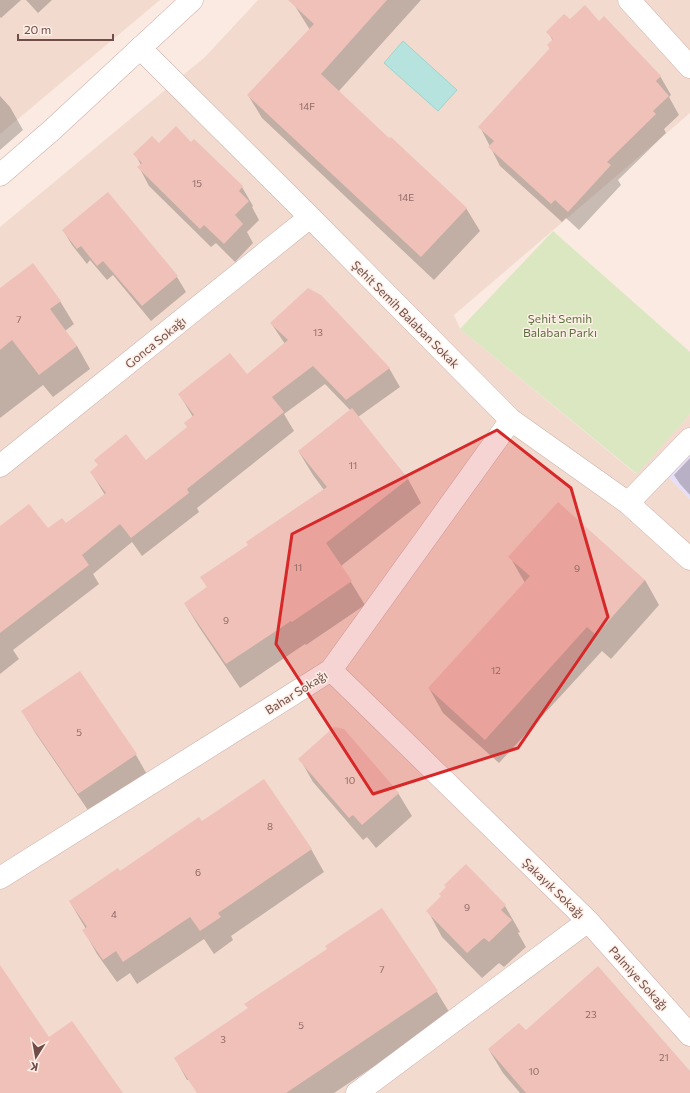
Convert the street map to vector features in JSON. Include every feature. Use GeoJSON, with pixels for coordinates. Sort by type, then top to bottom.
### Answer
{"type":"FeatureCollection","features":[{"type":"Feature","properties":{"kind":"street"},"geometry":{"type":"LineString","coordinates":[[0,175],[52,130],[192,0]]}},
{"type":"Feature","properties":{"kind":"street"},"geometry":{"type":"LineString","coordinates":[[629,0],[690,67]]}},
{"type":"Feature","properties":{"kind":"street","name":"Şehit Semih Balaban Sokak"},"geometry":{"type":"LineString","coordinates":[[140,48],[511,420],[628,503],[690,559]]}},
{"type":"Feature","properties":{"kind":"street","name":"Gonca Sokağı"},"geometry":{"type":"LineString","coordinates":[[0,466],[310,217]]}},
{"type":"Feature","properties":{"kind":"street","name":"Bahar Sokağı"},"geometry":{"type":"LineString","coordinates":[[0,878],[331,670],[511,420]]}},
{"type":"Feature","properties":{"kind":"street"},"geometry":{"type":"LineString","coordinates":[[628,503],[690,439]]}},
{"type":"Feature","properties":{"kind":"street","name":"Şakayık Sokağı"},"geometry":{"type":"LineString","coordinates":[[331,670],[588,921],[356,1093]]}},
{"type":"Feature","properties":{"kind":"street","name":"Palmiye Sokağı"},"geometry":{"type":"LineString","coordinates":[[588,921],[690,1035]]}},
{"type":"Feature","properties":{"kind":"highlighted area"},"geometry":{"type":"Polygon","coordinates":[[[497,430],[571,488],[608,617],[518,748],[373,794],[276,644],[292,534],[497,430]]]}},
{"type":"Feature","properties":{"kind":"shaded area"},"geometry":{"type":"Polygon","coordinates":[[[0,0],[160,0],[0,134],[0,0]]]}},
{"type":"Feature","properties":{"kind":"shaded area"},"geometry":{"type":"Polygon","coordinates":[[[258,0],[690,0],[690,113],[454,315],[460,329],[636,474],[690,414],[690,451],[665,474],[690,499],[690,1093],[0,1093],[0,227],[205,57],[258,0]]]}},
{"type":"Feature","properties":{"kind":"shaded area"},"geometry":{"type":"Polygon","coordinates":[[[690,450],[690,499],[665,474],[690,450]]]}},
{"type":"Feature","properties":{"kind":"green space","name":"Şehit Semih Balaban Parkı"},"geometry":{"type":"Polygon","coordinates":[[[553,231],[690,352],[690,414],[637,474],[460,329],[553,231]]]}},
{"type":"Feature","properties":{"kind":"water"},"geometry":{"type":"Polygon","coordinates":[[[403,41],[457,90],[438,111],[384,63],[403,41]]]}},
{"type":"Feature","properties":{"kind":"building"},"geometry":{"type":"Polygon","coordinates":[[[288,0],[387,0],[321,74],[467,208],[421,257],[247,95],[314,24],[288,0]]]}},
{"type":"Feature","properties":{"kind":"building"},"geometry":{"type":"Polygon","coordinates":[[[585,5],[599,21],[604,16],[661,76],[656,81],[669,96],[653,111],[656,114],[607,162],[611,165],[568,212],[555,200],[551,204],[488,147],[494,141],[478,127],[550,48],[547,45],[553,39],[546,32],[564,14],[570,19],[585,5]]]}},
{"type":"Feature","properties":{"kind":"building"},"geometry":{"type":"Polygon","coordinates":[[[176,126],[191,142],[194,139],[243,186],[239,191],[249,201],[235,215],[243,224],[224,244],[204,225],[200,229],[137,167],[142,163],[133,154],[152,136],[159,143],[176,126]]]}},
{"type":"Feature","properties":{"kind":"building"},"geometry":{"type":"Polygon","coordinates":[[[108,192],[178,276],[142,306],[103,261],[97,266],[81,246],[77,249],[62,230],[108,192]]]}},
{"type":"Feature","properties":{"kind":"building"},"geometry":{"type":"Polygon","coordinates":[[[33,263],[61,301],[50,309],[77,346],[39,375],[12,340],[0,350],[0,288],[33,263]]]}},
{"type":"Feature","properties":{"kind":"building"},"geometry":{"type":"Polygon","coordinates":[[[308,288],[321,295],[390,368],[346,400],[313,366],[272,397],[284,412],[187,489],[189,493],[131,538],[120,524],[82,555],[89,565],[0,633],[0,526],[29,504],[48,528],[62,518],[66,523],[106,493],[90,472],[98,465],[94,460],[126,434],[146,460],[187,427],[184,423],[194,415],[178,394],[230,353],[247,374],[288,340],[270,323],[308,288]]]}},
{"type":"Feature","properties":{"kind":"building"},"geometry":{"type":"Polygon","coordinates":[[[352,408],[408,479],[326,543],[352,581],[292,622],[291,621],[226,664],[184,603],[207,587],[200,577],[248,545],[246,542],[327,487],[298,451],[352,408]]]}},
{"type":"Feature","properties":{"kind":"building"},"geometry":{"type":"Polygon","coordinates":[[[558,502],[645,580],[596,635],[587,627],[485,740],[428,688],[530,576],[508,557],[558,502]]]}},
{"type":"Feature","properties":{"kind":"building"},"geometry":{"type":"Polygon","coordinates":[[[80,671],[137,754],[78,794],[21,711],[80,671]]]}},
{"type":"Feature","properties":{"kind":"building"},"geometry":{"type":"Polygon","coordinates":[[[334,727],[344,729],[399,793],[362,825],[353,815],[349,818],[298,759],[334,727]]]}},
{"type":"Feature","properties":{"kind":"building"},"geometry":{"type":"Polygon","coordinates":[[[264,779],[312,849],[218,913],[221,917],[200,931],[190,917],[123,962],[116,951],[103,960],[82,930],[87,927],[69,901],[118,868],[120,871],[199,817],[202,821],[264,779]]]}},
{"type":"Feature","properties":{"kind":"building"},"geometry":{"type":"Polygon","coordinates":[[[466,864],[506,905],[501,910],[512,920],[489,942],[484,938],[467,953],[426,911],[441,896],[439,894],[446,887],[444,885],[466,864]]]}},
{"type":"Feature","properties":{"kind":"building"},"geometry":{"type":"Polygon","coordinates":[[[382,908],[438,991],[286,1093],[197,1093],[174,1058],[248,1008],[244,1004],[327,949],[325,946],[382,908]]]}},
{"type":"Feature","properties":{"kind":"building"},"geometry":{"type":"Polygon","coordinates":[[[0,965],[49,1037],[72,1021],[123,1093],[0,1093],[0,965]]]}},
{"type":"Feature","properties":{"kind":"building"},"geometry":{"type":"Polygon","coordinates":[[[598,966],[690,1071],[690,1093],[526,1093],[488,1049],[519,1023],[526,1030],[598,966]]]}}]}
